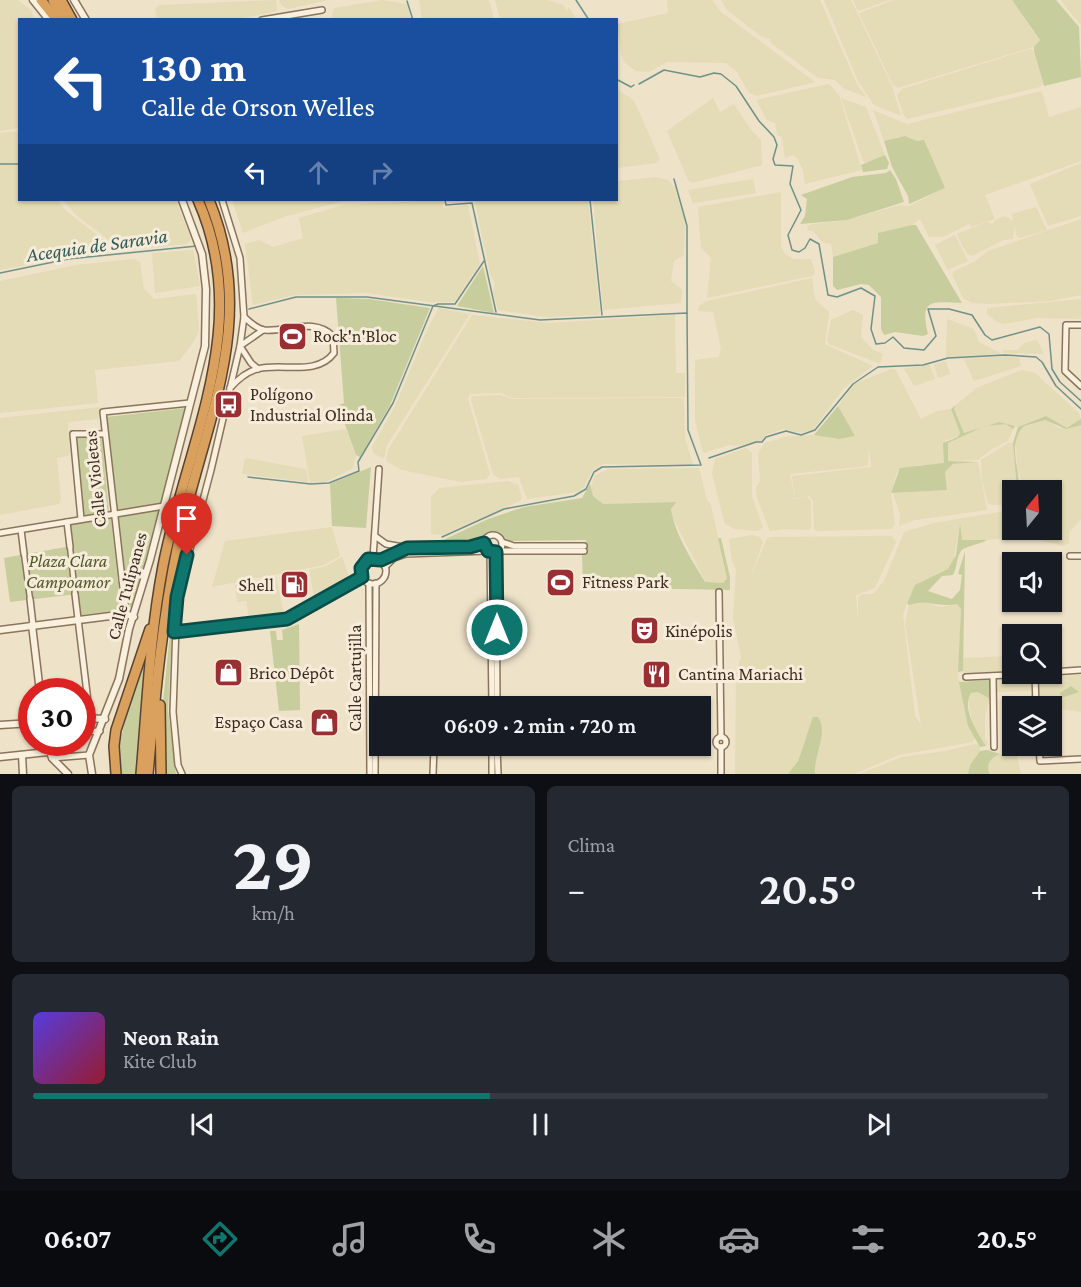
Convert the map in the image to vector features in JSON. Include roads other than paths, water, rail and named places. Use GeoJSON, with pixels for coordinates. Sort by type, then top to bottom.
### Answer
{"type":"FeatureCollection","features":[{"type":"Feature","properties":{"kind":"highway"},"geometry":{"type":"LineString","coordinates":[[41,0],[55,18]]}},
{"type":"Feature","properties":{"kind":"highway"},"geometry":{"type":"LineString","coordinates":[[53,0],[63,18]]}},
{"type":"Feature","properties":{"kind":"highway"},"geometry":{"type":"LineString","coordinates":[[61,0],[71,18]]}},
{"type":"Feature","properties":{"kind":"highway"},"geometry":{"type":"LineString","coordinates":[[141,774],[158,607],[169,538],[210,384],[220,331],[222,300],[218,259],[198,201]]}},
{"type":"Feature","properties":{"kind":"highway"},"geometry":{"type":"LineString","coordinates":[[148,774],[158,670],[178,543],[221,382],[229,339],[232,306],[228,266],[222,234],[209,201]]}},
{"type":"Feature","properties":{"kind":"highway"},"geometry":{"type":"LineString","coordinates":[[115,774],[116,729],[158,607]]}},
{"type":"Feature","properties":{"kind":"highway"},"geometry":{"type":"LineString","coordinates":[[158,670],[161,681],[161,774]]}},
{"type":"Feature","properties":{"kind":"street"},"geometry":{"type":"LineString","coordinates":[[33,0],[47,18]]}},
{"type":"Feature","properties":{"kind":"street"},"geometry":{"type":"LineString","coordinates":[[74,0],[85,18]]}},
{"type":"Feature","properties":{"kind":"street"},"geometry":{"type":"LineString","coordinates":[[275,18],[322,10]]}},
{"type":"Feature","properties":{"kind":"street","name":"Calle Tulipanes"},"geometry":{"type":"LineString","coordinates":[[96,740],[119,678],[205,346],[206,289],[198,240],[182,201]]}},
{"type":"Feature","properties":{"kind":"street"},"geometry":{"type":"LineString","coordinates":[[182,774],[178,765],[173,712],[174,632],[182,574],[204,498],[230,389],[240,346],[243,317],[240,258],[222,201]]}},
{"type":"Feature","properties":{"kind":"street"},"geometry":{"type":"LineString","coordinates":[[243,317],[263,330]]}},
{"type":"Feature","properties":{"kind":"street"},"geometry":{"type":"LineString","coordinates":[[1081,325],[1066,325],[1065,371],[1081,386]]}},
{"type":"Feature","properties":{"kind":"street"},"geometry":{"type":"LineString","coordinates":[[230,389],[241,376],[258,369],[320,365],[334,353],[333,336],[326,329],[315,326],[263,330],[240,346]]}},
{"type":"Feature","properties":{"kind":"street"},"geometry":{"type":"LineString","coordinates":[[240,346],[250,363],[258,369]]}},
{"type":"Feature","properties":{"kind":"street","name":"Calle Violetas"},"geometry":{"type":"LineString","coordinates":[[126,614],[103,412],[190,403]]}},
{"type":"Feature","properties":{"kind":"street"},"geometry":{"type":"LineString","coordinates":[[81,519],[72,434],[105,434]]}},
{"type":"Feature","properties":{"kind":"street"},"geometry":{"type":"LineString","coordinates":[[373,558],[380,468]]}},
{"type":"Feature","properties":{"kind":"street"},"geometry":{"type":"LineString","coordinates":[[0,533],[164,506]]}},
{"type":"Feature","properties":{"kind":"street"},"geometry":{"type":"LineString","coordinates":[[67,522],[83,678]]}},
{"type":"Feature","properties":{"kind":"street"},"geometry":{"type":"LineString","coordinates":[[21,530],[39,678]]}},
{"type":"Feature","properties":{"kind":"street"},"geometry":{"type":"LineString","coordinates":[[375,536],[386,544],[407,548],[470,547],[484,543],[489,536],[494,535],[502,542],[514,546],[584,548]]}},
{"type":"Feature","properties":{"kind":"street"},"geometry":{"type":"LineString","coordinates":[[492,696],[493,551],[502,542]]}},
{"type":"Feature","properties":{"kind":"street"},"geometry":{"type":"LineString","coordinates":[[484,543],[493,551],[497,696]]}},
{"type":"Feature","properties":{"kind":"street"},"geometry":{"type":"LineString","coordinates":[[362,577],[363,563],[373,558],[381,560],[407,548]]}},
{"type":"Feature","properties":{"kind":"street"},"geometry":{"type":"LineString","coordinates":[[385,567],[394,558],[406,554],[577,548]]}},
{"type":"Feature","properties":{"kind":"street"},"geometry":{"type":"LineString","coordinates":[[1070,556],[1081,556]]}},
{"type":"Feature","properties":{"kind":"street"},"geometry":{"type":"LineString","coordinates":[[362,577],[373,583],[385,576],[385,567],[381,560]]}},
{"type":"Feature","properties":{"kind":"street"},"geometry":{"type":"LineString","coordinates":[[174,632],[287,619],[362,577]]}},
{"type":"Feature","properties":{"kind":"street","name":"Calle Cartujilla"},"geometry":{"type":"LineString","coordinates":[[370,774],[373,583]]}},
{"type":"Feature","properties":{"kind":"street","name":"Calle Cartujilla"},"geometry":{"type":"LineString","coordinates":[[373,583],[375,774]]}},
{"type":"Feature","properties":{"kind":"street"},"geometry":{"type":"LineString","coordinates":[[719,592],[721,737],[726,743],[721,747],[721,774]]}},
{"type":"Feature","properties":{"kind":"street"},"geometry":{"type":"LineString","coordinates":[[0,630],[126,614],[134,617]]}},
{"type":"Feature","properties":{"kind":"street"},"geometry":{"type":"LineString","coordinates":[[1062,671],[1081,670]]}},
{"type":"Feature","properties":{"kind":"street"},"geometry":{"type":"LineString","coordinates":[[966,677],[1002,675]]}},
{"type":"Feature","properties":{"kind":"street"},"geometry":{"type":"LineString","coordinates":[[993,676],[994,747]]}},
{"type":"Feature","properties":{"kind":"street"},"geometry":{"type":"LineString","coordinates":[[96,719],[105,719]]}},
{"type":"Feature","properties":{"kind":"street"},"geometry":{"type":"LineString","coordinates":[[0,725],[18,724]]}},
{"type":"Feature","properties":{"kind":"street"},"geometry":{"type":"LineString","coordinates":[[96,731],[100,731]]}},
{"type":"Feature","properties":{"kind":"street"},"geometry":{"type":"LineString","coordinates":[[0,757],[18,755]]}},
{"type":"Feature","properties":{"kind":"street"},"geometry":{"type":"LineString","coordinates":[[22,756],[23,774]]}},
{"type":"Feature","properties":{"kind":"street"},"geometry":{"type":"LineString","coordinates":[[51,756],[68,774]]}},
{"type":"Feature","properties":{"kind":"street"},"geometry":{"type":"LineString","coordinates":[[89,756],[92,774]]}},
{"type":"Feature","properties":{"kind":"street"},"geometry":{"type":"LineString","coordinates":[[433,774],[434,756]]}},
{"type":"Feature","properties":{"kind":"street"},"geometry":{"type":"LineString","coordinates":[[492,756],[492,774]]}},
{"type":"Feature","properties":{"kind":"street"},"geometry":{"type":"LineString","coordinates":[[497,756],[498,774]]}},
{"type":"Feature","properties":{"kind":"street"},"geometry":{"type":"LineString","coordinates":[[1040,756],[1040,761],[1081,759]]}},
{"type":"Feature","properties":{"kind":"waterway"},"geometry":{"type":"LineString","coordinates":[[576,0],[588,18]]}},
{"type":"Feature","properties":{"kind":"waterway"},"geometry":{"type":"LineString","coordinates":[[407,1],[412,18]]}},
{"type":"Feature","properties":{"kind":"waterway"},"geometry":{"type":"LineString","coordinates":[[639,84],[664,70],[700,77],[714,73],[721,74],[736,86],[759,121],[774,137],[777,145],[773,159],[775,165],[793,166],[790,184],[801,210],[788,235],[792,250],[799,252],[805,248],[810,239],[819,244],[828,295],[837,297],[861,288],[875,296],[871,329],[876,344],[885,343],[893,337],[904,348],[924,350],[936,336],[928,309],[949,309],[972,315],[985,335],[992,340],[1040,327],[1049,334],[1052,369],[1060,382],[1081,401]]}},
{"type":"Feature","properties":{"kind":"waterway"},"geometry":{"type":"LineString","coordinates":[[618,80],[631,87],[634,85]]}},
{"type":"Feature","properties":{"kind":"waterway"},"geometry":{"type":"LineString","coordinates":[[0,164],[18,164]]}},
{"type":"Feature","properties":{"kind":"waterway"},"geometry":{"type":"LineString","coordinates":[[674,179],[687,226],[687,313]]}},
{"type":"Feature","properties":{"kind":"waterway"},"geometry":{"type":"LineString","coordinates":[[445,201],[446,205],[472,203],[496,312]]}},
{"type":"Feature","properties":{"kind":"waterway"},"geometry":{"type":"LineString","coordinates":[[590,201],[602,315]]}},
{"type":"Feature","properties":{"kind":"waterway","name":"Acequia de Saravia"},"geometry":{"type":"LineString","coordinates":[[0,273],[68,259],[197,246]]}},
{"type":"Feature","properties":{"kind":"waterway"},"geometry":{"type":"LineString","coordinates":[[248,477],[311,484],[329,483],[359,471],[358,462],[393,403],[433,306],[455,304],[484,261]]}},
{"type":"Feature","properties":{"kind":"waterway"},"geometry":{"type":"LineString","coordinates":[[249,309],[296,297],[367,297],[540,320],[687,313],[688,430],[701,465],[602,467],[594,472],[586,489],[574,496],[504,509],[442,537]]}},
{"type":"Feature","properties":{"kind":"waterway"},"geometry":{"type":"LineString","coordinates":[[709,458],[762,442],[766,437],[786,431],[801,435],[815,430],[853,384],[878,367],[923,365],[948,358],[1005,355],[1036,357],[1042,362],[1056,386],[1081,409]]}},
{"type":"Feature","properties":{"kind":"place","name":"Rock'n'Bloc"},"geometry":{"type":"Point","coordinates":[292,336]}},
{"type":"Feature","properties":{"kind":"place","name":"Polígono Industrial Olinda"},"geometry":{"type":"Point","coordinates":[229,404]}},
{"type":"Feature","properties":{"kind":"place","name":"Fitness Park"},"geometry":{"type":"Point","coordinates":[561,582]}},
{"type":"Feature","properties":{"kind":"place","name":"Shell"},"geometry":{"type":"Point","coordinates":[295,585]}},
{"type":"Feature","properties":{"kind":"place","name":"Kinépolis"},"geometry":{"type":"Point","coordinates":[644,631]}},
{"type":"Feature","properties":{"kind":"place","name":"Brico Dépôt"},"geometry":{"type":"Point","coordinates":[228,673]}},
{"type":"Feature","properties":{"kind":"place","name":"Cantina Mariachi"},"geometry":{"type":"Point","coordinates":[657,674]}},
{"type":"Feature","properties":{"kind":"place","name":"Espaço Casa"},"geometry":{"type":"Point","coordinates":[324,722]}},
{"type":"Feature","properties":{"kind":"park label","name":"Plaza Clara Campoamor"},"geometry":{"type":"Point","coordinates":[68,571]}}]}
